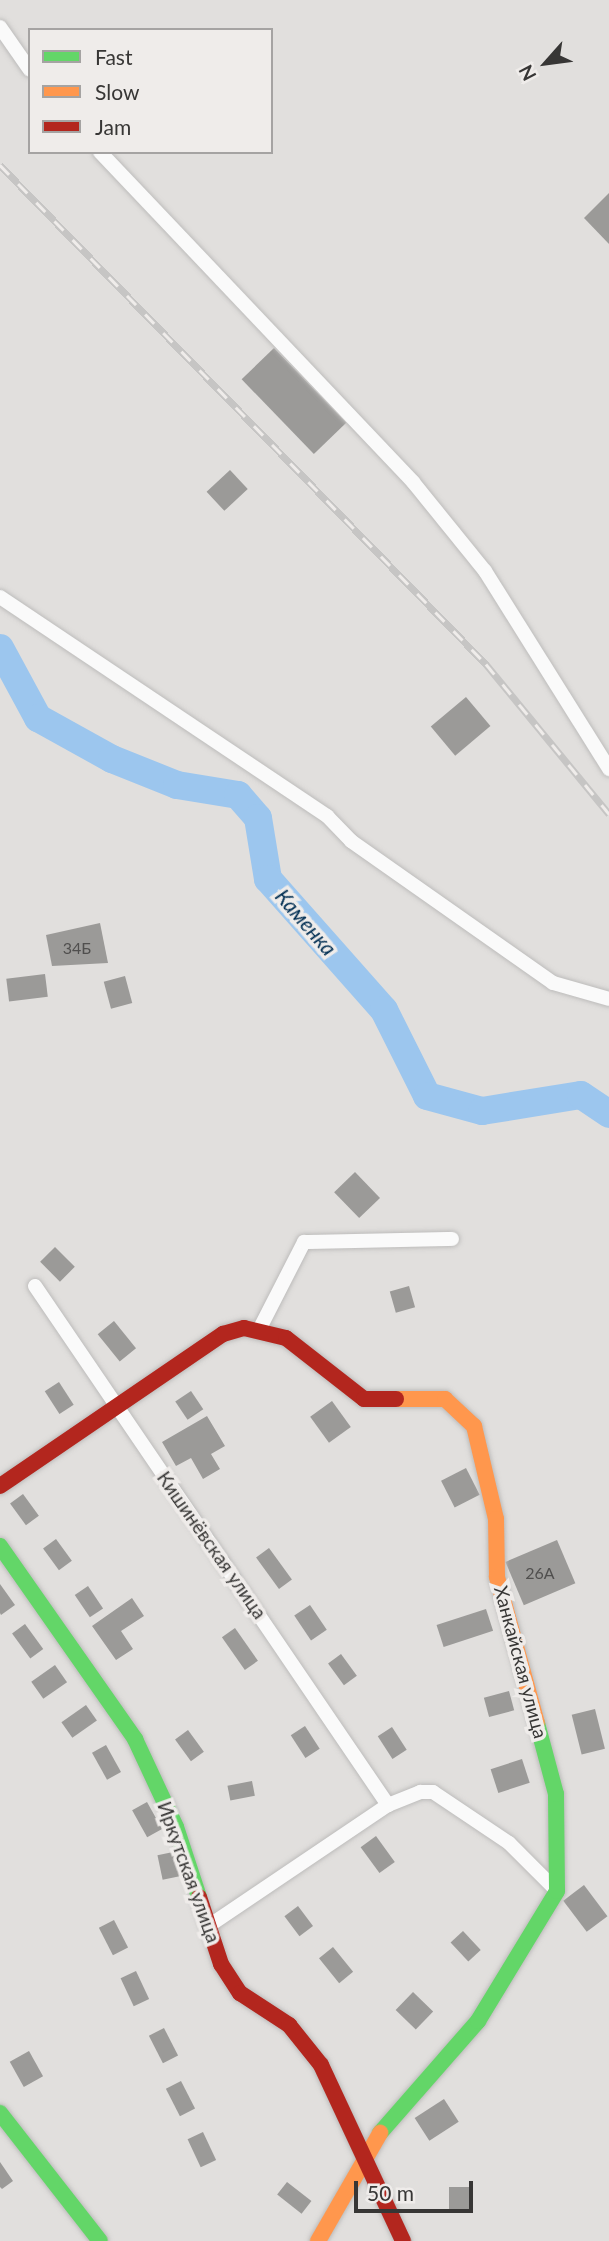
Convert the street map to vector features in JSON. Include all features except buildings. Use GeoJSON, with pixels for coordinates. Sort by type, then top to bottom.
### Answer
{"type":"FeatureCollection","features":[{"type":"Feature","properties":{"kind":"street"},"geometry":{"type":"LineString","coordinates":[[0,27],[28,67]]}},
{"type":"Feature","properties":{"kind":"street"},"geometry":{"type":"LineString","coordinates":[[102,154],[413,482],[485,571],[609,769]]}},
{"type":"Feature","properties":{"kind":"street"},"geometry":{"type":"LineString","coordinates":[[0,597],[327,816],[351,841],[553,983],[609,999]]}},
{"type":"Feature","properties":{"kind":"street"},"geometry":{"type":"LineString","coordinates":[[0,1486],[223,1334],[260,1328],[304,1242],[452,1239]]}},
{"type":"Feature","properties":{"kind":"street","name":"Кишинёвская улица"},"geometry":{"type":"LineString","coordinates":[[35,1286],[114,1407],[388,1805]]}},
{"type":"Feature","properties":{"kind":"street","name":"Ханкайская улица"},"geometry":{"type":"LineString","coordinates":[[260,1328],[286,1338],[364,1399],[445,1399],[471,1419],[496,1519],[497,1577],[556,1794],[557,1891]]}},
{"type":"Feature","properties":{"kind":"street","name":"Иркутская улица"},"geometry":{"type":"LineString","coordinates":[[0,1546],[135,1739],[176,1827],[222,1964],[240,1993],[297,2035],[365,2150],[403,2241]]}},
{"type":"Feature","properties":{"kind":"street"},"geometry":{"type":"LineString","coordinates":[[210,1925],[388,1805],[433,1792],[509,1843],[557,1891],[478,2021],[365,2150],[352,2188],[318,2241]]}},
{"type":"Feature","properties":{"kind":"street"},"geometry":{"type":"LineString","coordinates":[[0,2113],[100,2241]]}},
{"type":"Feature","properties":{"kind":"waterway","name":"Каменка"},"geometry":{"type":"LineString","coordinates":[[0,648],[38,718],[112,759],[177,785],[238,795],[258,818],[268,879],[384,1010],[427,1096],[482,1111],[581,1095],[609,1114]]}},
{"type":"Feature","properties":{"kind":"railway"},"geometry":{"type":"LineString","coordinates":[[0,165],[486,664],[609,814]]}},
{"type":"Feature","properties":{"kind":"traffic: fast"},"geometry":{"type":"LineString","coordinates":[[0,1546],[135,1739],[176,1827],[199,1897]]}},
{"type":"Feature","properties":{"kind":"traffic: fast"},"geometry":{"type":"LineString","coordinates":[[380,2133],[478,2021],[557,1891],[556,1794],[537,1723]]}},
{"type":"Feature","properties":{"kind":"traffic: fast"},"geometry":{"type":"LineString","coordinates":[[0,2113],[100,2241]]}},
{"type":"Feature","properties":{"kind":"traffic: slow"},"geometry":{"type":"LineString","coordinates":[[396,1399],[445,1399],[474,1426],[496,1519],[497,1577],[537,1723]]}},
{"type":"Feature","properties":{"kind":"traffic: slow"},"geometry":{"type":"LineString","coordinates":[[318,2241],[380,2133]]}},
{"type":"Feature","properties":{"kind":"traffic: jam"},"geometry":{"type":"LineString","coordinates":[[0,1486],[223,1334],[244,1328],[286,1338],[364,1399],[396,1399]]}},
{"type":"Feature","properties":{"kind":"traffic: jam"},"geometry":{"type":"LineString","coordinates":[[199,1897],[221,1964],[240,1993],[289,2025],[321,2065],[403,2241]]}}]}
